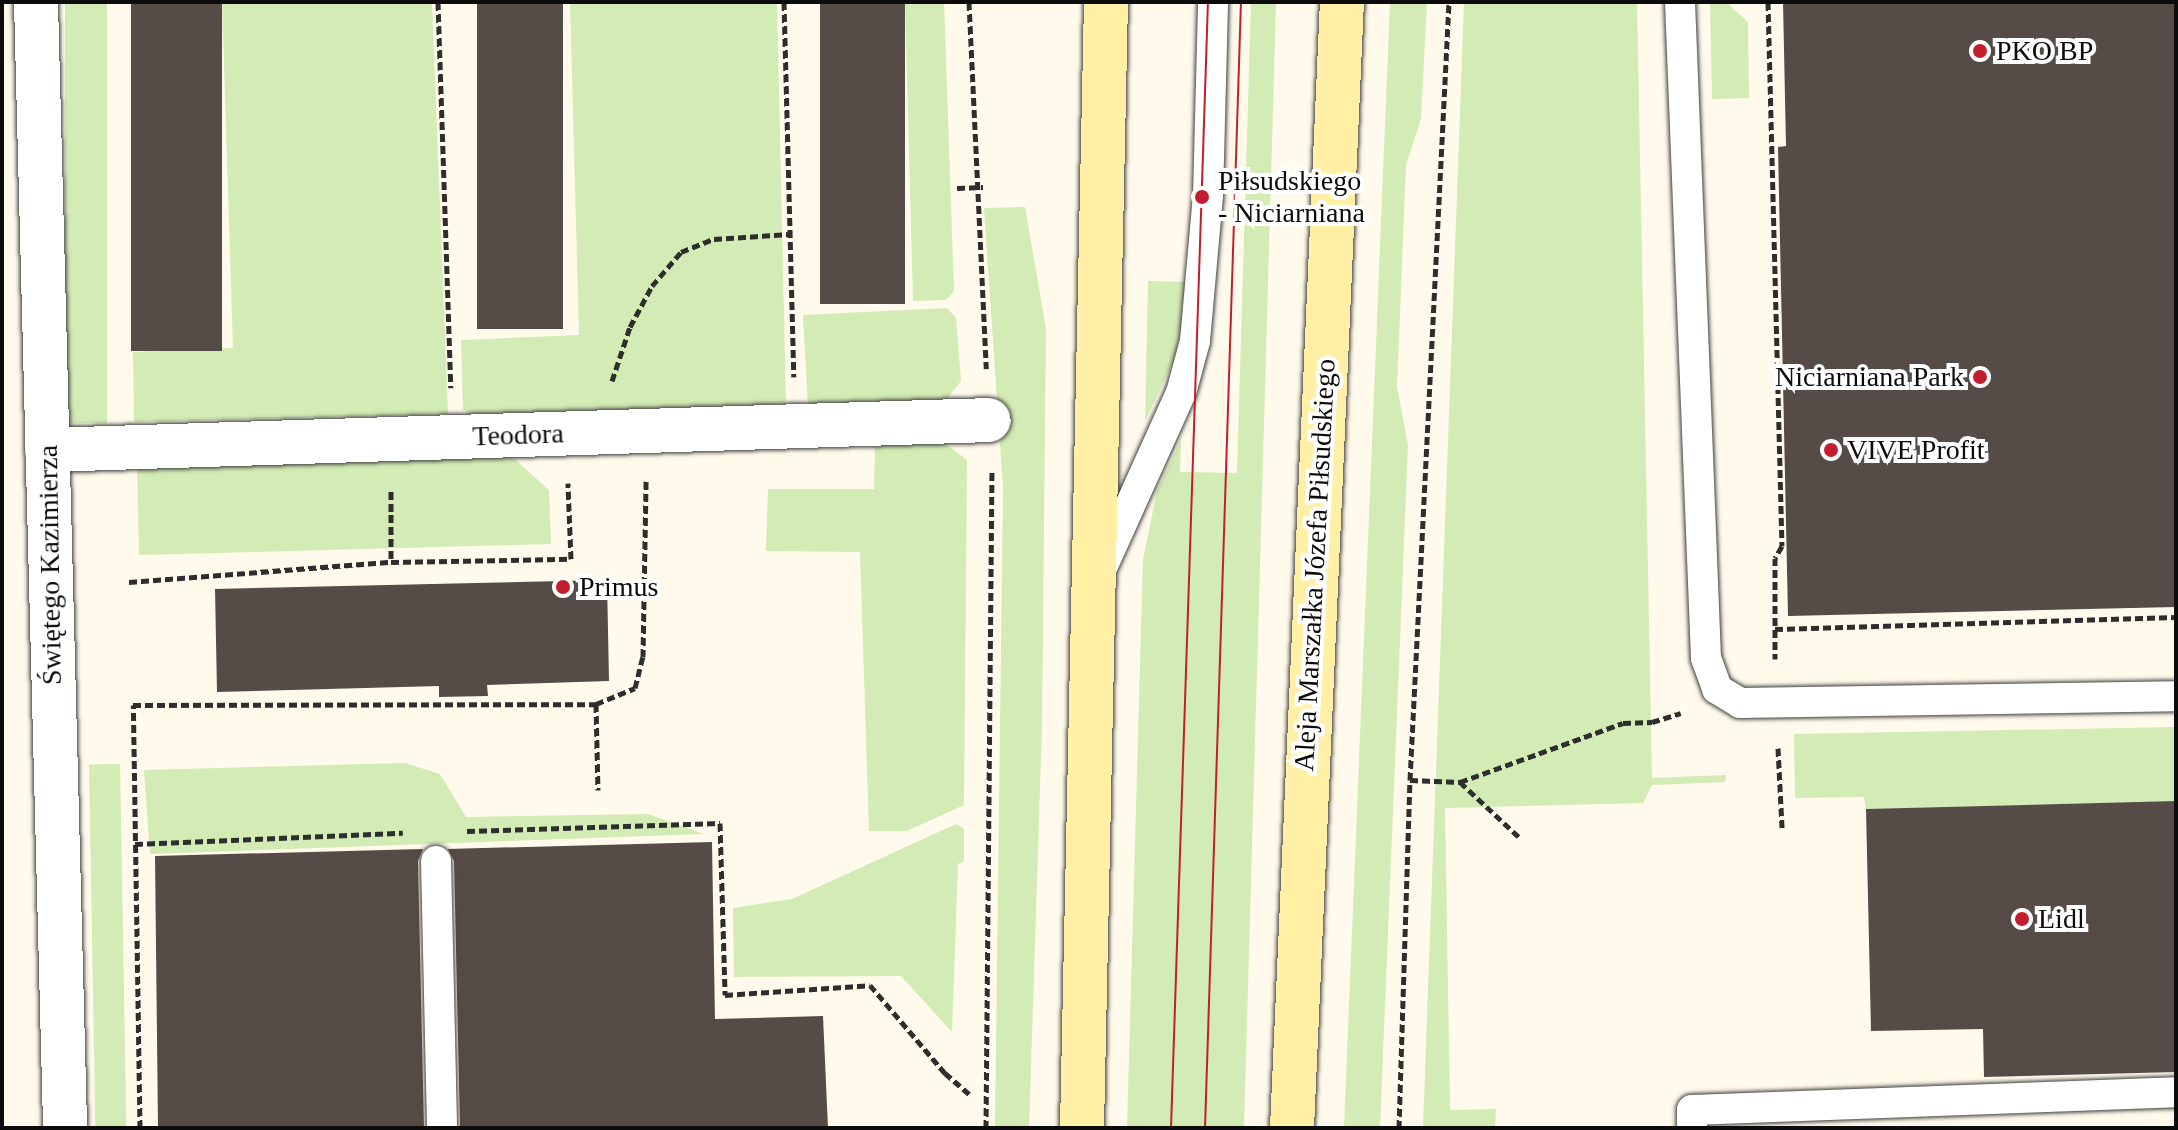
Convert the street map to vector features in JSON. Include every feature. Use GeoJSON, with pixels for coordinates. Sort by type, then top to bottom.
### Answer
{"type":"FeatureCollection","features":[{"type":"Feature","properties":{"kind":"main road"},"geometry":{"type":"LineString","coordinates":[[1082,1128],[1106,2]]}},
{"type":"Feature","properties":{"kind":"main road","name":"Aleja Marszałka Józefa Piłsudskiego"},"geometry":{"type":"LineString","coordinates":[[1292,1128],[1342,2]]}},
{"type":"Feature","properties":{"kind":"street","name":"Świętego Kazimierza"},"geometry":{"type":"LineString","coordinates":[[36,2],[65,1128]]}},
{"type":"Feature","properties":{"kind":"street","name":"Teodora"},"geometry":{"type":"LineString","coordinates":[[47,450],[989,420]]}},
{"type":"Feature","properties":{"kind":"lane"},"geometry":{"type":"LineString","coordinates":[[1094,584],[1181,393],[1195,341],[1208,196],[1213,2]]}},
{"type":"Feature","properties":{"kind":"lane"},"geometry":{"type":"LineString","coordinates":[[1680,2],[1706,658],[1717,689],[1740,703],[2176,696]]}},
{"type":"Feature","properties":{"kind":"lane"},"geometry":{"type":"LineString","coordinates":[[436,846],[442,1128]]}},
{"type":"Feature","properties":{"kind":"lane"},"geometry":{"type":"LineString","coordinates":[[1692,1128],[1692,1110],[2176,1092]]}},
{"type":"Feature","properties":{"kind":"path"},"geometry":{"type":"LineString","coordinates":[[438,2],[452,437]]}},
{"type":"Feature","properties":{"kind":"path"},"geometry":{"type":"LineString","coordinates":[[784,2],[795,426]]}},
{"type":"Feature","properties":{"kind":"path"},"geometry":{"type":"LineString","coordinates":[[969,2],[975,187],[994,491],[986,1128]]}},
{"type":"Feature","properties":{"kind":"path"},"geometry":{"type":"LineString","coordinates":[[1399,1128],[1410,780],[1449,2]]}},
{"type":"Feature","properties":{"kind":"path"},"geometry":{"type":"LineString","coordinates":[[1768,2],[1782,546],[1775,558],[1775,629],[2176,617]]}},
{"type":"Feature","properties":{"kind":"path"},"geometry":{"type":"LineString","coordinates":[[957,188],[983,187]]}},
{"type":"Feature","properties":{"kind":"path"},"geometry":{"type":"LineString","coordinates":[[129,582],[391,562],[571,559],[584,432],[630,327],[652,286],[681,252],[714,239],[790,234]]}},
{"type":"Feature","properties":{"kind":"path"},"geometry":{"type":"LineString","coordinates":[[140,1128],[133,705],[596,704],[635,688],[643,657],[647,431]]}},
{"type":"Feature","properties":{"kind":"path"},"geometry":{"type":"LineString","coordinates":[[390,439],[391,562]]}},
{"type":"Feature","properties":{"kind":"path"},"geometry":{"type":"LineString","coordinates":[[596,704],[598,790]]}},
{"type":"Feature","properties":{"kind":"path"},"geometry":{"type":"LineString","coordinates":[[1410,780],[1460,782],[1623,723],[1652,722]]}},
{"type":"Feature","properties":{"kind":"path"},"geometry":{"type":"LineString","coordinates":[[1778,735],[1782,828]]}},
{"type":"Feature","properties":{"kind":"path"},"geometry":{"type":"LineString","coordinates":[[1460,782],[1519,837]]}},
{"type":"Feature","properties":{"kind":"path"},"geometry":{"type":"LineString","coordinates":[[135,844],[436,846],[720,823],[725,995],[870,985],[945,1073],[969,1094]]}},
{"type":"Feature","properties":{"kind":"green space"},"geometry":{"type":"Polygon","coordinates":[[[65,2],[107,2],[107,423],[65,423],[65,2]]]}},
{"type":"Feature","properties":{"kind":"green space"},"geometry":{"type":"Polygon","coordinates":[[[222,2],[432,2],[448,414],[134,422],[133,352],[233,348],[222,2]]]}},
{"type":"Feature","properties":{"kind":"green space"},"geometry":{"type":"Polygon","coordinates":[[[570,2],[777,2],[786,404],[470,415],[463,409],[461,340],[579,335],[570,2]]]}},
{"type":"Feature","properties":{"kind":"green space"},"geometry":{"type":"Polygon","coordinates":[[[905,2],[944,2],[954,291],[946,300],[913,301],[905,2]]]}},
{"type":"Feature","properties":{"kind":"green space"},"geometry":{"type":"Polygon","coordinates":[[[1251,2],[1276,2],[1244,1128],[1127,1128],[1143,560],[1157,491],[1181,440],[1180,472],[1237,473],[1251,2]]]}},
{"type":"Feature","properties":{"kind":"green space"},"geometry":{"type":"Polygon","coordinates":[[[1390,2],[1427,2],[1421,119],[1406,165],[1397,387],[1408,445],[1380,1128],[1344,1128],[1390,2]]]}},
{"type":"Feature","properties":{"kind":"green space"},"geometry":{"type":"Polygon","coordinates":[[[1464,2],[1637,2],[1652,778],[1726,775],[1725,782],[1652,785],[1643,803],[1445,808],[1450,1110],[1496,1109],[1495,1128],[1423,1128],[1464,2]]]}},
{"type":"Feature","properties":{"kind":"green space"},"geometry":{"type":"Polygon","coordinates":[[[1710,2],[1726,2],[1748,22],[1749,98],[1712,99],[1710,2]]]}},
{"type":"Feature","properties":{"kind":"green space"},"geometry":{"type":"Polygon","coordinates":[[[1025,207],[1046,329],[1042,726],[1029,1128],[995,1128],[1003,489],[984,208],[1025,207]]]}},
{"type":"Feature","properties":{"kind":"green space"},"geometry":{"type":"Polygon","coordinates":[[[1148,281],[1189,282],[1175,358],[1145,421],[1148,281]]]}},
{"type":"Feature","properties":{"kind":"green space"},"geometry":{"type":"Polygon","coordinates":[[[947,308],[956,318],[961,381],[944,402],[808,406],[803,315],[947,308]]]}},
{"type":"Feature","properties":{"kind":"green space"},"geometry":{"type":"Polygon","coordinates":[[[946,444],[967,460],[964,805],[907,831],[869,831],[860,552],[766,551],[768,489],[874,489],[875,445],[946,444]]]}},
{"type":"Feature","properties":{"kind":"green space"},"geometry":{"type":"Polygon","coordinates":[[[511,456],[549,490],[551,544],[139,555],[137,465],[511,456]]]}},
{"type":"Feature","properties":{"kind":"green space"},"geometry":{"type":"Polygon","coordinates":[[[2176,727],[2176,801],[1866,809],[1864,797],[1795,798],[1794,734],[2176,727]]]}},
{"type":"Feature","properties":{"kind":"green space"},"geometry":{"type":"Polygon","coordinates":[[[405,763],[440,774],[466,817],[648,814],[704,834],[150,854],[144,770],[405,763]]]}},
{"type":"Feature","properties":{"kind":"green space"},"geometry":{"type":"Polygon","coordinates":[[[120,764],[126,1128],[95,1128],[89,765],[120,764]]]}},
{"type":"Feature","properties":{"kind":"green space"},"geometry":{"type":"Polygon","coordinates":[[[956,824],[964,829],[964,861],[958,864],[952,1032],[901,976],[734,977],[733,908],[792,899],[956,824]]]}},
{"type":"Feature","properties":{"kind":"building"},"geometry":{"type":"Polygon","coordinates":[[[131,2],[222,2],[222,351],[131,351],[131,2]]]}},
{"type":"Feature","properties":{"kind":"building"},"geometry":{"type":"Polygon","coordinates":[[[477,2],[563,2],[563,329],[477,329],[477,2]]]}},
{"type":"Feature","properties":{"kind":"building"},"geometry":{"type":"Polygon","coordinates":[[[820,2],[905,2],[905,304],[820,304],[820,2]]]}},
{"type":"Feature","properties":{"kind":"building","name":"Niciarniana Park"},"geometry":{"type":"Polygon","coordinates":[[[1783,2],[2176,2],[2176,607],[1788,616],[1778,147],[1786,146],[1783,2]]]}},
{"type":"Feature","properties":{"kind":"building"},"geometry":{"type":"Polygon","coordinates":[[[607,580],[609,681],[487,685],[488,696],[439,697],[439,686],[217,692],[215,589],[607,580]]]}},
{"type":"Feature","properties":{"kind":"building","name":"Lidl"},"geometry":{"type":"Polygon","coordinates":[[[2176,801],[2176,1072],[1984,1077],[1983,1029],[1871,1031],[1866,809],[2176,801]]]}},
{"type":"Feature","properties":{"kind":"building"},"geometry":{"type":"Polygon","coordinates":[[[712,842],[715,1019],[823,1016],[828,1128],[460,1128],[454,861],[448,849],[712,842]]]}},
{"type":"Feature","properties":{"kind":"building"},"geometry":{"type":"Polygon","coordinates":[[[423,849],[418,861],[424,1128],[158,1128],[155,856],[423,849]]]}},
{"type":"Feature","properties":{"kind":"tram line"},"geometry":{"type":"LineString","coordinates":[[1171,1128],[1208,2]]}},
{"type":"Feature","properties":{"kind":"tram line"},"geometry":{"type":"LineString","coordinates":[[1205,1128],[1241,2]]}},
{"type":"Feature","properties":{"kind":"place","name":"PKO BP"},"geometry":{"type":"Point","coordinates":[1980,51]}},
{"type":"Feature","properties":{"kind":"place","name":"Piłsudskiego - Niciarniana"},"geometry":{"type":"Point","coordinates":[1202,197]}},
{"type":"Feature","properties":{"kind":"place","name":"Niciarniana Park"},"geometry":{"type":"Point","coordinates":[1980,377]}},
{"type":"Feature","properties":{"kind":"place","name":"VIVE Profit"},"geometry":{"type":"Point","coordinates":[1831,450]}},
{"type":"Feature","properties":{"kind":"place","name":"Primus"},"geometry":{"type":"Point","coordinates":[563,587]}},
{"type":"Feature","properties":{"kind":"place","name":"Lidl"},"geometry":{"type":"Point","coordinates":[2022,919]}}]}
